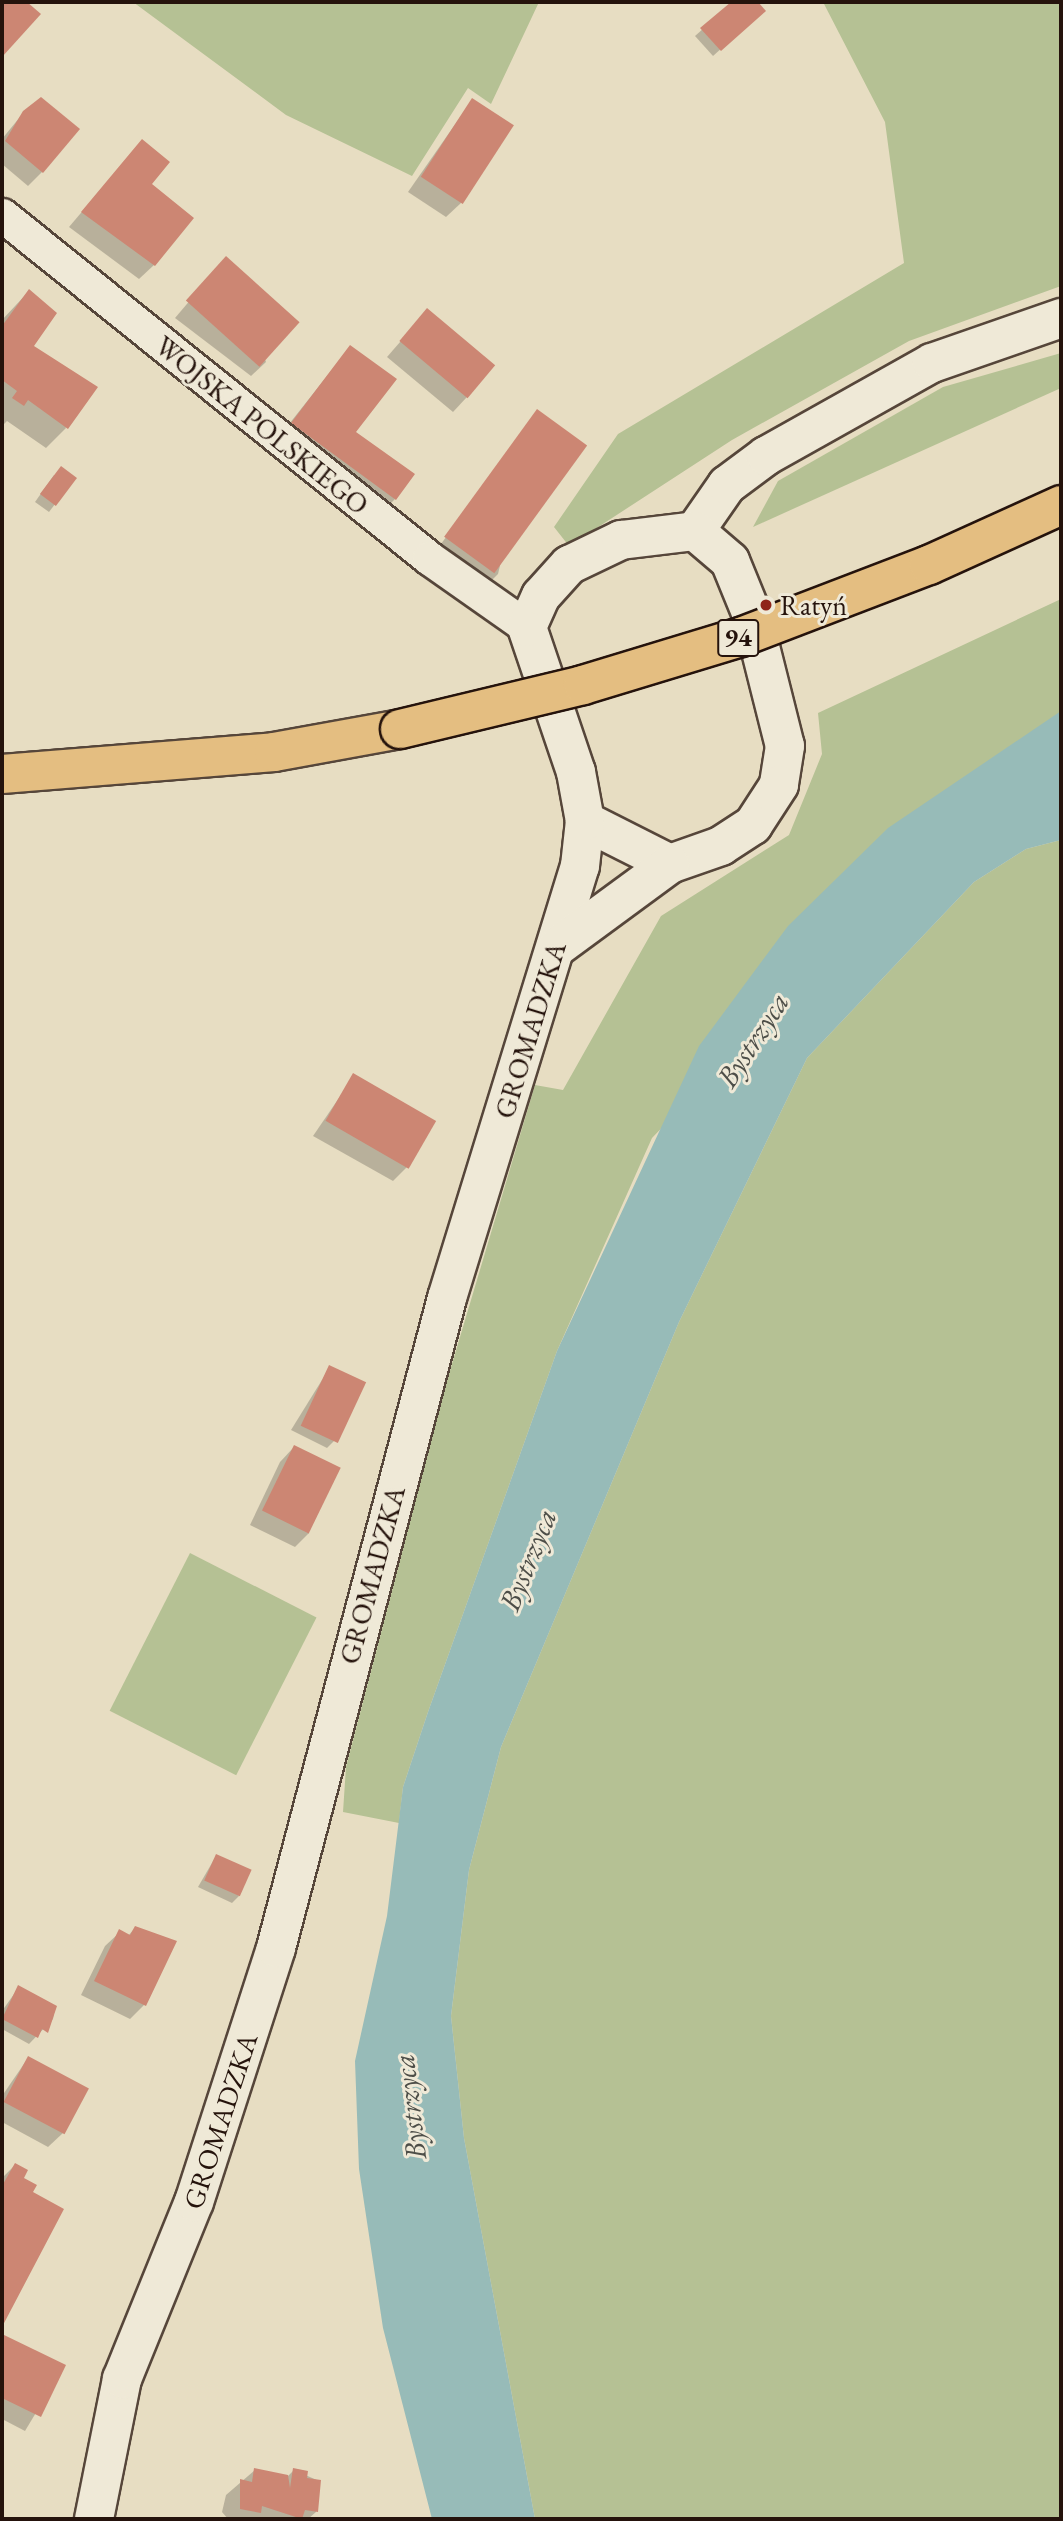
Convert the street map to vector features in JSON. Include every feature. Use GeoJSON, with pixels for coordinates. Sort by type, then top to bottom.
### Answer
{"type":"FeatureCollection","features":[{"type":"Feature","properties":{"kind":"main road","name":"94"},"geometry":{"type":"LineString","coordinates":[[2,774],[274,752],[400,729],[583,685],[741,637],[929,565],[1061,505]]}},
{"type":"Feature","properties":{"kind":"street","name":"WOJSKA POLSKIEGO"},"geometry":{"type":"LineString","coordinates":[[2,215],[429,558],[527,627]]}},
{"type":"Feature","properties":{"kind":"street"},"geometry":{"type":"LineString","coordinates":[[527,627],[541,596],[569,565],[621,540],[695,531],[727,485],[766,456],[932,363],[1061,318]]}},
{"type":"Feature","properties":{"kind":"street"},"geometry":{"type":"LineString","coordinates":[[557,947],[670,864],[721,846],[753,825],[779,785],[785,746],[752,615],[730,562],[695,531]]}},
{"type":"Feature","properties":{"kind":"street","name":"GROMADZKA"},"geometry":{"type":"LineString","coordinates":[[94,2519],[122,2379],[194,2202],[264,1987],[447,1298],[557,947],[584,821],[562,720],[527,627]]}},
{"type":"Feature","properties":{"kind":"street"},"geometry":{"type":"LineString","coordinates":[[584,821],[670,864]]}},
{"type":"Feature","properties":{"kind":"green space"},"geometry":{"type":"Polygon","coordinates":[[[133,2],[539,2],[491,104],[468,88],[412,176],[286,115],[133,2]]]}},
{"type":"Feature","properties":{"kind":"green space"},"geometry":{"type":"Polygon","coordinates":[[[823,2],[1061,2],[1061,286],[909,341],[732,440],[569,546],[554,527],[618,434],[904,263],[885,122],[823,2]]]}},
{"type":"Feature","properties":{"kind":"green space"},"geometry":{"type":"Polygon","coordinates":[[[1061,353],[1061,388],[753,527],[778,481],[943,387],[1061,353]]]}},
{"type":"Feature","properties":{"kind":"green space"},"geometry":{"type":"Polygon","coordinates":[[[1061,599],[1061,711],[652,1138],[557,1351],[428,1712],[403,1787],[399,1823],[343,1812],[346,1767],[446,1384],[535,1085],[563,1090],[661,916],[789,835],[822,754],[818,713],[1061,599]]]}},
{"type":"Feature","properties":{"kind":"green space"},"geometry":{"type":"Polygon","coordinates":[[[1061,840],[1061,2519],[535,2519],[464,2138],[451,2016],[469,1870],[501,1747],[679,1322],[807,1058],[974,882],[1026,849],[1061,840]]]}},
{"type":"Feature","properties":{"kind":"green space"},"geometry":{"type":"Polygon","coordinates":[[[190,1553],[317,1617],[236,1775],[110,1711],[190,1553]]]}},
{"type":"Feature","properties":{"kind":"water","name":"Bystrzyca"},"geometry":{"type":"Polygon","coordinates":[[[1061,711],[1061,840],[1026,849],[974,882],[807,1058],[679,1322],[501,1747],[469,1870],[451,2016],[464,2138],[535,2519],[432,2519],[383,2328],[359,2169],[355,2061],[387,1916],[403,1787],[428,1712],[557,1351],[699,1046],[788,926],[888,828],[1061,711]]]}},
{"type":"Feature","properties":{"kind":"building"},"geometry":{"type":"Polygon","coordinates":[[[2,2],[27,2],[41,14],[2,57],[2,2]]]}},
{"type":"Feature","properties":{"kind":"building"},"geometry":{"type":"Polygon","coordinates":[[[731,2],[758,2],[766,11],[721,51],[700,28],[731,2]]]}},
{"type":"Feature","properties":{"kind":"building"},"geometry":{"type":"Polygon","coordinates":[[[41,97],[80,129],[43,173],[5,141],[23,111],[41,97]]]}},
{"type":"Feature","properties":{"kind":"building"},"geometry":{"type":"Polygon","coordinates":[[[472,98],[514,125],[463,204],[421,177],[472,98]]]}},
{"type":"Feature","properties":{"kind":"building"},"geometry":{"type":"Polygon","coordinates":[[[142,139],[170,162],[152,184],[194,218],[155,266],[81,212],[142,139]]]}},
{"type":"Feature","properties":{"kind":"building"},"geometry":{"type":"Polygon","coordinates":[[[226,256],[300,322],[259,367],[186,301],[226,256]]]}},
{"type":"Feature","properties":{"kind":"building"},"geometry":{"type":"Polygon","coordinates":[[[29,289],[57,313],[34,346],[98,387],[68,429],[28,400],[24,406],[12,398],[17,391],[2,380],[2,326],[29,289]]]}},
{"type":"Feature","properties":{"kind":"building"},"geometry":{"type":"Polygon","coordinates":[[[427,308],[495,365],[468,398],[399,341],[427,308]]]}},
{"type":"Feature","properties":{"kind":"building"},"geometry":{"type":"Polygon","coordinates":[[[350,345],[397,379],[356,432],[415,474],[396,500],[291,423],[350,345]]]}},
{"type":"Feature","properties":{"kind":"building"},"geometry":{"type":"Polygon","coordinates":[[[537,409],[587,445],[494,573],[444,537],[537,409]]]}},
{"type":"Feature","properties":{"kind":"building"},"geometry":{"type":"Polygon","coordinates":[[[61,466],[77,478],[56,506],[40,494],[61,466]]]}},
{"type":"Feature","properties":{"kind":"building"},"geometry":{"type":"Polygon","coordinates":[[[353,1073],[436,1121],[409,1169],[326,1121],[353,1073]]]}},
{"type":"Feature","properties":{"kind":"building"},"geometry":{"type":"Polygon","coordinates":[[[329,1365],[366,1382],[338,1443],[301,1426],[329,1365]]]}},
{"type":"Feature","properties":{"kind":"building"},"geometry":{"type":"Polygon","coordinates":[[[294,1445],[341,1468],[309,1533],[262,1511],[294,1445]]]}},
{"type":"Feature","properties":{"kind":"building"},"geometry":{"type":"Polygon","coordinates":[[[216,1854],[252,1870],[240,1896],[204,1880],[216,1854]]]}},
{"type":"Feature","properties":{"kind":"building"},"geometry":{"type":"Polygon","coordinates":[[[135,1926],[177,1941],[146,2006],[94,1981],[119,1929],[130,1935],[135,1926]]]}},
{"type":"Feature","properties":{"kind":"building"},"geometry":{"type":"Polygon","coordinates":[[[18,1985],[57,2006],[48,2033],[42,2029],[38,2038],[2,2019],[18,1985]]]}},
{"type":"Feature","properties":{"kind":"building"},"geometry":{"type":"Polygon","coordinates":[[[28,2056],[89,2088],[65,2134],[4,2102],[28,2056]]]}},
{"type":"Feature","properties":{"kind":"building"},"geometry":{"type":"Polygon","coordinates":[[[15,2163],[28,2170],[24,2178],[37,2185],[33,2192],[64,2209],[2,2327],[2,2186],[15,2163]]]}},
{"type":"Feature","properties":{"kind":"building"},"geometry":{"type":"Polygon","coordinates":[[[2,2334],[66,2365],[41,2417],[2,2398],[2,2334]]]}},
{"type":"Feature","properties":{"kind":"building"},"geometry":{"type":"Polygon","coordinates":[[[254,2468],[288,2475],[290,2488],[293,2468],[308,2471],[307,2478],[321,2480],[318,2512],[305,2510],[302,2519],[262,2506],[261,2513],[240,2509],[240,2479],[252,2482],[254,2468]]]}},
{"type":"Feature","properties":{"kind":"place","name":"Ratyń"},"geometry":{"type":"Point","coordinates":[766,605]}}]}
